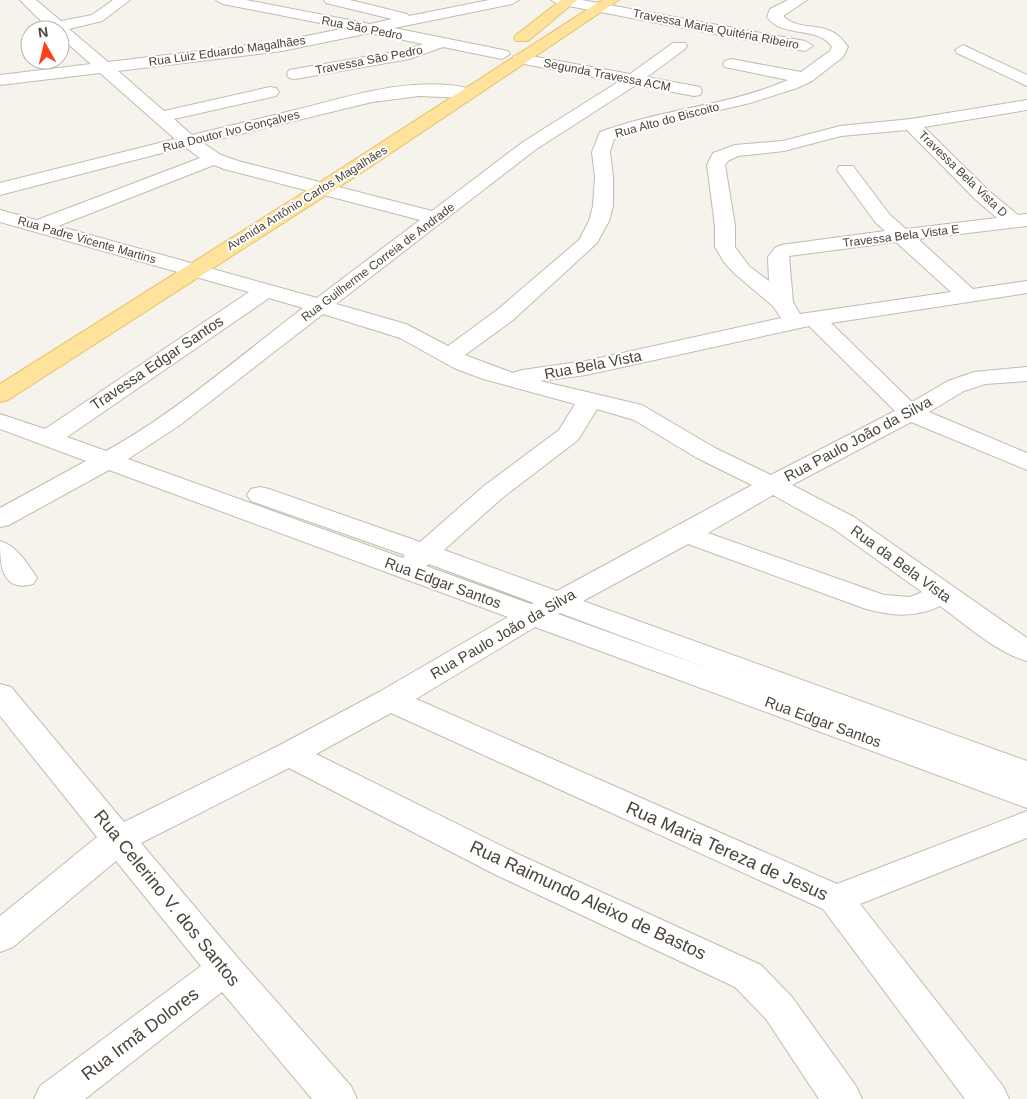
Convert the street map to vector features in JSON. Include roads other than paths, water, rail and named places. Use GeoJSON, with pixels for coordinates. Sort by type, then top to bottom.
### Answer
{"type":"FeatureCollection","features":[{"type":"Feature","properties":{"kind":"main road","name":"Avenida Antônio Carlos Magalhães"},"geometry":{"type":"LineString","coordinates":[[0,395],[105,325],[323,188],[466,93],[511,56],[565,1]]}},
{"type":"Feature","properties":{"kind":"main road","name":"Avenida Antônio Carlos Magalhães"},"geometry":{"type":"LineString","coordinates":[[277,196],[444,89],[511,56],[606,3]]}},
{"type":"Feature","properties":{"kind":"main road","name":"Avenida Antônio Carlos Magalhães"},"geometry":{"type":"LineString","coordinates":[[8,368],[238,221]]}},
{"type":"Feature","properties":{"kind":"street"},"geometry":{"type":"LineString","coordinates":[[27,0],[48,20]]}},
{"type":"Feature","properties":{"kind":"street"},"geometry":{"type":"LineString","coordinates":[[70,24],[97,18],[123,0]]}},
{"type":"Feature","properties":{"kind":"street","name":"Rua São Pedro"},"geometry":{"type":"LineString","coordinates":[[223,0],[511,56]]}},
{"type":"Feature","properties":{"kind":"street"},"geometry":{"type":"LineString","coordinates":[[264,8],[282,0]]}},
{"type":"Feature","properties":{"kind":"street"},"geometry":{"type":"LineString","coordinates":[[331,0],[412,19]]}},
{"type":"Feature","properties":{"kind":"street","name":"Rua Luiz Eduardo Magalhães"},"geometry":{"type":"LineString","coordinates":[[0,80],[282,46],[512,0]]}},
{"type":"Feature","properties":{"kind":"street"},"geometry":{"type":"LineString","coordinates":[[773,0],[794,2]]}},
{"type":"Feature","properties":{"kind":"street","name":"Travessa Maria Quitéria Ribeiro"},"geometry":{"type":"LineString","coordinates":[[565,1],[606,3],[784,40],[818,50],[824,53],[826,59]]}},
{"type":"Feature","properties":{"kind":"street","name":"Rua Alto do Biscoito"},"geometry":{"type":"LineString","coordinates":[[449,356],[505,315],[586,242],[599,221],[603,206],[604,177],[601,152],[606,136],[671,117],[745,100],[804,78],[826,59],[837,54],[840,47],[839,43],[827,34],[780,22],[774,14],[794,2]]}},
{"type":"Feature","properties":{"kind":"street"},"geometry":{"type":"LineString","coordinates":[[70,39],[188,141],[214,159],[260,173],[436,218]]}},
{"type":"Feature","properties":{"kind":"street","name":"Travessa São Pedro"},"geometry":{"type":"LineString","coordinates":[[295,74],[409,54],[441,43]]}},
{"type":"Feature","properties":{"kind":"street","name":"Rua Guilherme Correia de Andrade"},"geometry":{"type":"LineString","coordinates":[[0,519],[118,454],[170,420],[529,146],[633,80],[679,46]]}},
{"type":"Feature","properties":{"kind":"street"},"geometry":{"type":"LineString","coordinates":[[963,50],[1027,81]]}},
{"type":"Feature","properties":{"kind":"street","name":"Segunda Travessa ACM"},"geometry":{"type":"LineString","coordinates":[[511,56],[694,92]]}},
{"type":"Feature","properties":{"kind":"street"},"geometry":{"type":"LineString","coordinates":[[731,64],[804,78]]}},
{"type":"Feature","properties":{"kind":"street","name":"Rua Doutor Ivo Gonçalves"},"geometry":{"type":"LineString","coordinates":[[0,189],[188,141],[377,97],[444,89],[466,93]]}},
{"type":"Feature","properties":{"kind":"street"},"geometry":{"type":"LineString","coordinates":[[162,117],[270,92]]}},
{"type":"Feature","properties":{"kind":"street","name":"Travessa Bela Vista D"},"geometry":{"type":"LineString","coordinates":[[911,124],[1027,105]]}},
{"type":"Feature","properties":{"kind":"street"},"geometry":{"type":"LineString","coordinates":[[911,124],[840,132],[784,146],[729,152],[718,160],[718,184],[725,226],[725,246],[731,258],[742,270],[782,302],[910,413],[1027,462]]}},
{"type":"Feature","properties":{"kind":"street","name":"Travessa Bela Vista D"},"geometry":{"type":"LineString","coordinates":[[911,124],[983,196],[1020,221]]}},
{"type":"Feature","properties":{"kind":"street"},"geometry":{"type":"LineString","coordinates":[[40,226],[214,159]]}},
{"type":"Feature","properties":{"kind":"street"},"geometry":{"type":"LineString","coordinates":[[846,170],[876,211],[967,295]]}},
{"type":"Feature","properties":{"kind":"street","name":"Rua Padre Vicente Martins"},"geometry":{"type":"LineString","coordinates":[[0,216],[173,264]]}},
{"type":"Feature","properties":{"kind":"street","name":"Travessa Bela Vista E"},"geometry":{"type":"LineString","coordinates":[[782,302],[778,257],[782,252],[796,248],[903,237],[1020,221]]}},
{"type":"Feature","properties":{"kind":"street","name":"Rua Bela Vista"},"geometry":{"type":"LineString","coordinates":[[173,264],[415,335],[449,356],[506,379],[586,368],[804,321],[1027,286]]}},
{"type":"Feature","properties":{"kind":"street","name":"Travessa Edgar Santos"},"geometry":{"type":"LineString","coordinates":[[58,432],[175,350],[266,290]]}},
{"type":"Feature","properties":{"kind":"street","name":"Rua Paulo João da Silva"},"geometry":{"type":"LineString","coordinates":[[0,937],[119,839],[289,754],[390,700],[532,616],[971,379],[1027,374]]}},
{"type":"Feature","properties":{"kind":"street","name":"Rua da Bela Vista"},"geometry":{"type":"LineString","coordinates":[[506,379],[633,410],[652,419],[696,447],[770,486],[819,508],[844,523],[998,633],[1027,650]]}},
{"type":"Feature","properties":{"kind":"street"},"geometry":{"type":"LineString","coordinates":[[416,561],[493,492],[569,435],[590,400]]}},
{"type":"Feature","properties":{"kind":"street","name":"Rua Edgar Santos"},"geometry":{"type":"LineString","coordinates":[[0,402],[58,432],[416,561],[559,602],[1027,796]]}},
{"type":"Feature","properties":{"kind":"street","name":"Rua Edgar Santos"},"geometry":{"type":"LineString","coordinates":[[0,421],[58,432]]}},
{"type":"Feature","properties":{"kind":"street"},"geometry":{"type":"LineString","coordinates":[[686,534],[876,602],[898,608],[910,608],[942,593]]}},
{"type":"Feature","properties":{"kind":"street"},"geometry":{"type":"LineString","coordinates":[[0,549],[23,578]]}},
{"type":"Feature","properties":{"kind":"street","name":"Rua Edgar Santos"},"geometry":{"type":"LineString","coordinates":[[416,561],[532,616],[1027,774]]}},
{"type":"Feature","properties":{"kind":"street","name":"Rua Maria Tereza de Jesus"},"geometry":{"type":"LineString","coordinates":[[390,700],[836,899],[989,1099]]}},
{"type":"Feature","properties":{"kind":"street","name":"Rua Celerino V. dos Santos"},"geometry":{"type":"LineString","coordinates":[[5,709],[119,839],[225,970],[337,1099]]}},
{"type":"Feature","properties":{"kind":"street","name":"Rua Raimundo Aleixo de Bastos"},"geometry":{"type":"LineString","coordinates":[[289,754],[508,865],[748,976],[779,1008],[842,1099]]}},
{"type":"Feature","properties":{"kind":"street"},"geometry":{"type":"LineString","coordinates":[[836,899],[1027,824]]}},
{"type":"Feature","properties":{"kind":"street","name":"Rua Irmã Dolores"},"geometry":{"type":"LineString","coordinates":[[54,1099],[225,970]]}}]}
